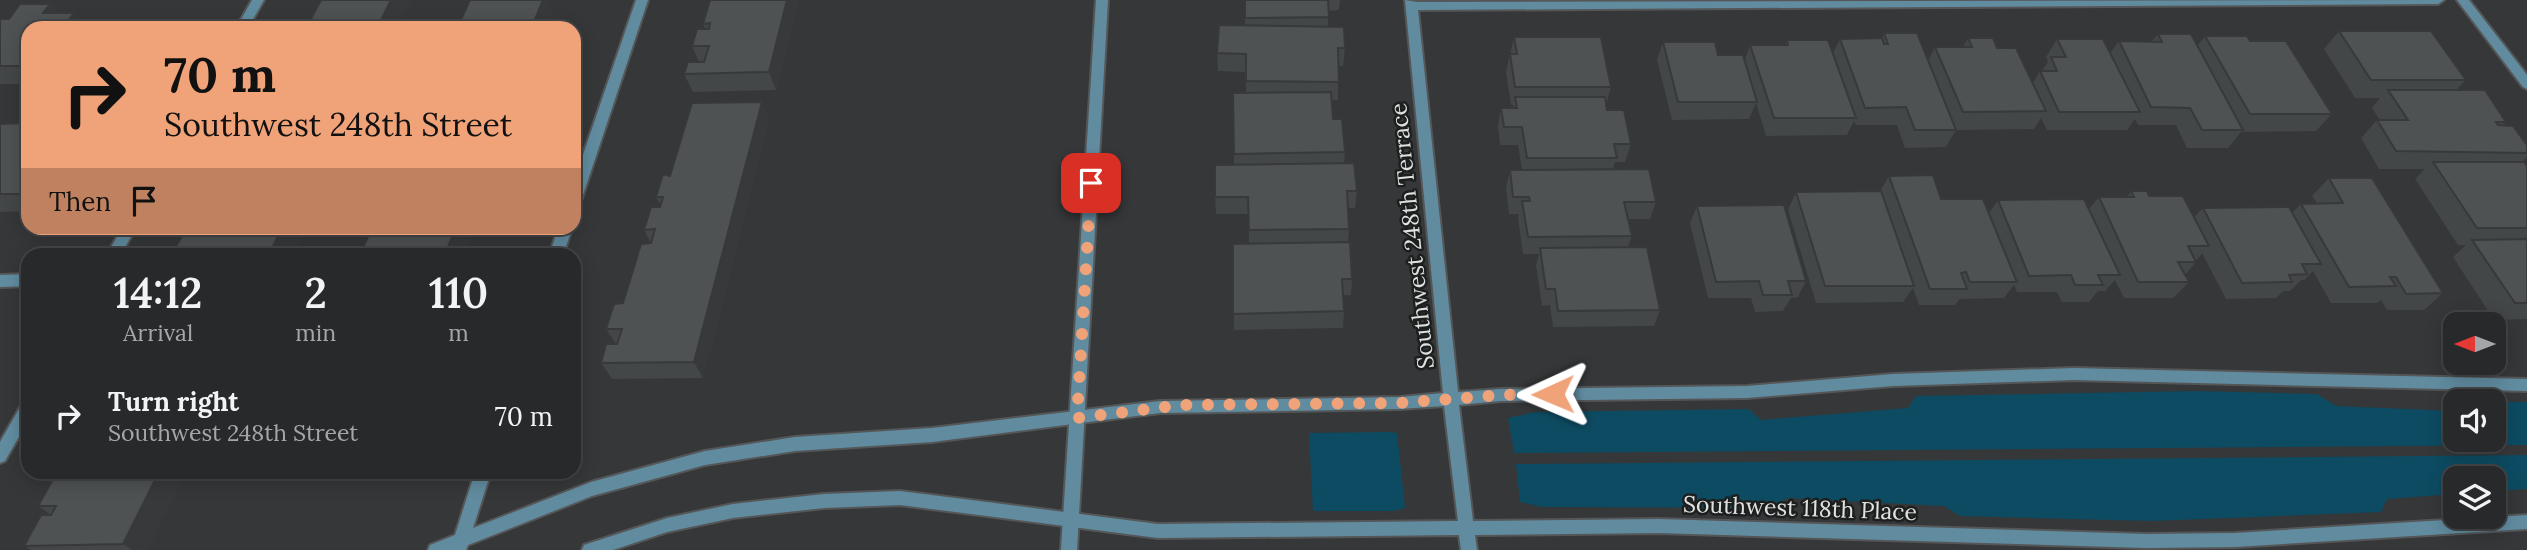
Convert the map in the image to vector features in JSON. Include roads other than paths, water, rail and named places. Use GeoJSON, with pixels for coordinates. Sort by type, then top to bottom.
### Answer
{"type":"FeatureCollection","features":[{"type":"Feature","properties":{"kind":"street"},"geometry":{"type":"LineString","coordinates":[[246,21],[258,0]]}},
{"type":"Feature","properties":{"kind":"street"},"geometry":{"type":"LineString","coordinates":[[581,180],[642,0]]}},
{"type":"Feature","properties":{"kind":"street"},"geometry":{"type":"LineString","coordinates":[[1069,550],[1102,0]]}},
{"type":"Feature","properties":{"kind":"street"},"geometry":{"type":"LineString","coordinates":[[1411,3],[2438,0]]}},
{"type":"Feature","properties":{"kind":"street"},"geometry":{"type":"LineString","coordinates":[[2463,0],[2527,84]]}},
{"type":"Feature","properties":{"kind":"street","name":"Southwest 248th Terrace"},"geometry":{"type":"LineString","coordinates":[[1411,3],[1469,550]]}},
{"type":"Feature","properties":{"kind":"street"},"geometry":{"type":"LineString","coordinates":[[0,281],[21,280]]}},
{"type":"Feature","properties":{"kind":"street"},"geometry":{"type":"LineString","coordinates":[[436,550],[461,545],[591,489],[705,458],[795,444],[932,435],[1182,405],[1374,404],[1501,395],[1747,392],[1894,380],[2074,374],[2527,385]]}},
{"type":"Feature","properties":{"kind":"street"},"geometry":{"type":"LineString","coordinates":[[0,456],[21,419]]}},
{"type":"Feature","properties":{"kind":"street"},"geometry":{"type":"LineString","coordinates":[[461,545],[481,479]]}},
{"type":"Feature","properties":{"kind":"street","name":"Southwest 118th Place"},"geometry":{"type":"LineString","coordinates":[[590,550],[709,515],[824,501],[900,498],[1157,531],[1467,526],[1790,528],[1941,536],[2146,541],[2235,540],[2527,522]]}}]}
